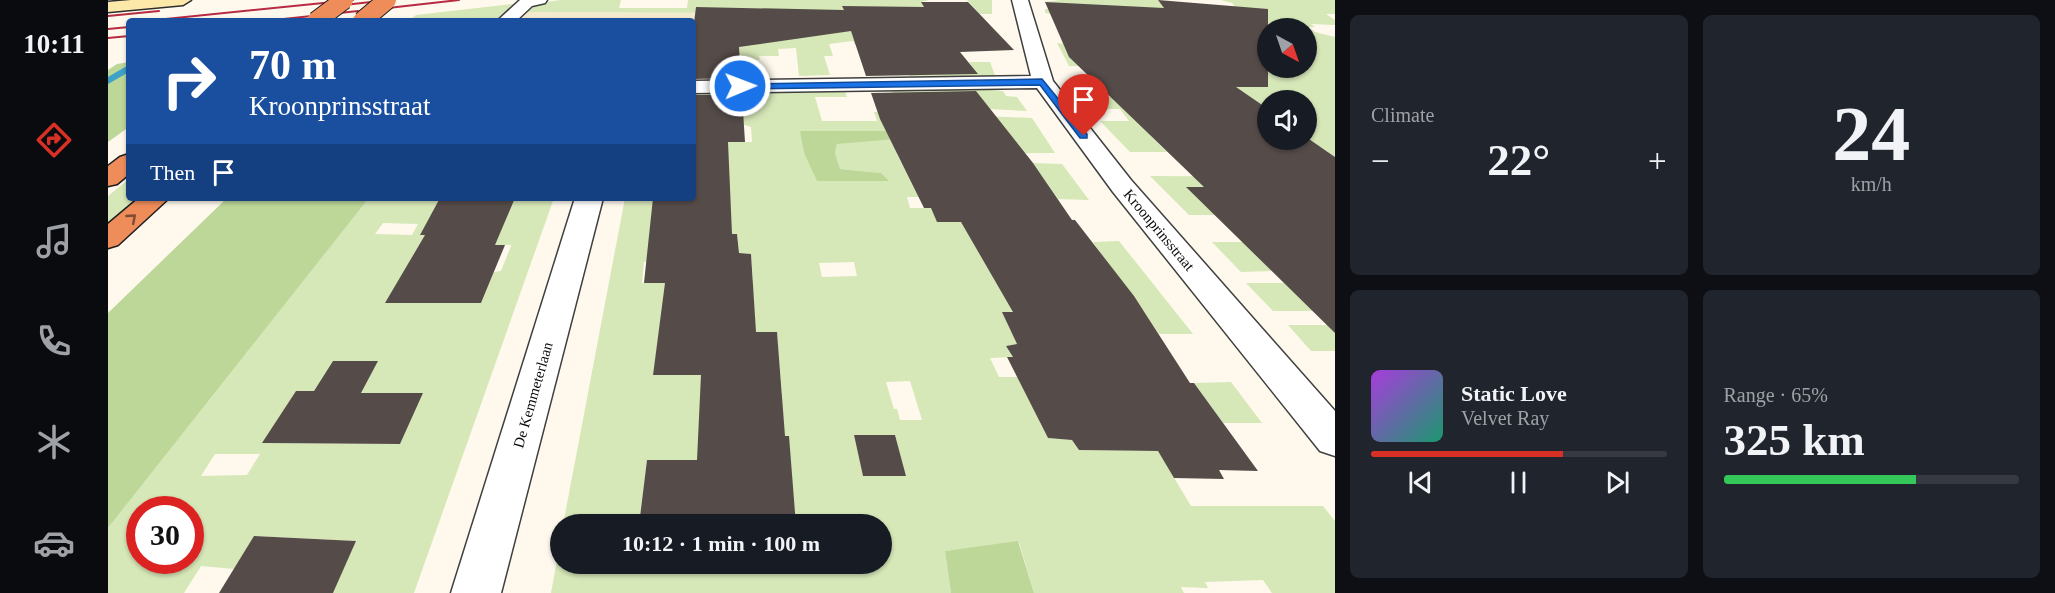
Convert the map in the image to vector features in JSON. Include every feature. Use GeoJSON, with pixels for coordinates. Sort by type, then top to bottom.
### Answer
{"type":"FeatureCollection","features":[{"type":"Feature","properties":{"kind":"highway"},"geometry":{"type":"LineString","coordinates":[[320,18],[344,0]]}},
{"type":"Feature","properties":{"kind":"highway"},"geometry":{"type":"LineString","coordinates":[[366,18],[387,0]]}},
{"type":"Feature","properties":{"kind":"highway"},"geometry":{"type":"LineString","coordinates":[[108,178],[126,164]]}},
{"type":"Feature","properties":{"kind":"highway"},"geometry":{"type":"LineString","coordinates":[[108,239],[152,201]]}},
{"type":"Feature","properties":{"kind":"street"},"geometry":{"type":"LineString","coordinates":[[108,7],[183,0]]}},
{"type":"Feature","properties":{"kind":"street","name":"Kroonprinsstraat"},"geometry":{"type":"LineString","coordinates":[[1020,0],[1042,82],[1122,186],[1335,439]]}},
{"type":"Feature","properties":{"kind":"street"},"geometry":{"type":"LineString","coordinates":[[510,18],[533,1]]}},
{"type":"Feature","properties":{"kind":"street"},"geometry":{"type":"LineString","coordinates":[[696,87],[1042,82]]}},
{"type":"Feature","properties":{"kind":"street","name":"De Kemmeterlaan"},"geometry":{"type":"LineString","coordinates":[[476,593],[589,201]]}},
{"type":"Feature","properties":{"kind":"shaded area"},"geometry":{"type":"Polygon","coordinates":[[[525,12],[733,13],[696,31],[696,18],[519,18],[525,12]]]}},
{"type":"Feature","properties":{"kind":"green space"},"geometry":{"type":"Polygon","coordinates":[[[561,0],[621,0],[619,8],[687,8],[688,0],[929,0],[921,2],[926,9],[975,9],[967,0],[992,0],[992,14],[923,14],[914,36],[977,74],[969,62],[990,62],[996,78],[913,79],[868,45],[855,45],[853,41],[829,44],[833,56],[824,56],[830,75],[799,76],[796,48],[778,49],[779,56],[759,56],[760,60],[741,59],[742,55],[727,55],[728,80],[706,80],[732,13],[525,12],[537,3],[561,0]]]}},
{"type":"Feature","properties":{"kind":"green space"},"geometry":{"type":"Polygon","coordinates":[[[1158,0],[1178,24],[1238,10],[1232,3],[1221,0],[1335,0],[1335,14],[1326,14],[1335,20],[1335,25],[1317,24],[1317,18],[1257,18],[1257,78],[1317,78],[1317,32],[1335,37],[1335,157],[1321,147],[1317,147],[1317,90],[1257,90],[1257,139],[1135,120],[1167,152],[1130,152],[1100,121],[1129,121],[1120,109],[1094,109],[1083,97],[1124,97],[1091,66],[1069,66],[1057,43],[1110,50],[1204,30],[1045,13],[1045,9],[1082,11],[1079,5],[1044,2],[1158,0]]]}},
{"type":"Feature","properties":{"kind":"green space"},"geometry":{"type":"Polygon","coordinates":[[[521,3],[504,18],[412,18],[416,15],[521,3]]]}},
{"type":"Feature","properties":{"kind":"green space"},"geometry":{"type":"Polygon","coordinates":[[[126,62],[126,129],[108,142],[108,70],[117,64],[126,62]]]}},
{"type":"Feature","properties":{"kind":"green space"},"geometry":{"type":"Polygon","coordinates":[[[988,86],[991,90],[1003,91],[1006,96],[1017,97],[1027,111],[898,104],[889,87],[988,86]]]}},
{"type":"Feature","properties":{"kind":"green space"},"geometry":{"type":"Polygon","coordinates":[[[792,88],[844,88],[847,97],[815,97],[822,121],[877,121],[874,112],[1032,118],[1055,153],[897,154],[901,162],[954,163],[938,197],[907,197],[910,208],[946,208],[938,222],[990,222],[1110,266],[1093,242],[1119,241],[1193,334],[1159,334],[1143,310],[1003,312],[1017,344],[1006,346],[1013,357],[990,358],[999,377],[1029,377],[1040,423],[1048,438],[1072,440],[1079,450],[1158,451],[1191,506],[1323,506],[1335,521],[1335,593],[1272,593],[1263,580],[1205,582],[1208,588],[1181,587],[1184,593],[1034,593],[1019,542],[945,551],[951,593],[551,593],[554,574],[892,574],[892,514],[795,514],[790,461],[647,460],[640,514],[565,514],[624,201],[716,202],[717,142],[752,142],[751,127],[696,110],[696,93],[793,93],[792,88]],[[801,131],[804,153],[818,181],[881,173],[840,169],[835,153],[837,144],[861,140],[801,131]],[[699,234],[654,262],[644,262],[642,283],[728,283],[753,280],[751,254],[739,253],[737,234],[699,234]],[[854,262],[819,263],[822,277],[857,276],[854,262]],[[659,331],[653,375],[701,375],[782,394],[777,334],[659,331]],[[910,381],[886,382],[894,409],[897,409],[900,420],[922,420],[910,381]],[[854,435],[863,476],[906,476],[895,435],[854,435]]]}},
{"type":"Feature","properties":{"kind":"green space"},"geometry":{"type":"Polygon","coordinates":[[[800,131],[939,131],[940,135],[837,144],[835,153],[840,169],[881,173],[889,181],[817,181],[804,153],[800,131]]]}},
{"type":"Feature","properties":{"kind":"green space"},"geometry":{"type":"Polygon","coordinates":[[[1033,163],[1062,164],[1089,200],[1058,199],[1033,163]]]}},
{"type":"Feature","properties":{"kind":"green space"},"geometry":{"type":"Polygon","coordinates":[[[1150,176],[1335,177],[1215,215],[1189,215],[1150,176]]]}},
{"type":"Feature","properties":{"kind":"green space"},"geometry":{"type":"Polygon","coordinates":[[[126,181],[126,201],[134,201],[108,223],[108,196],[126,181]]]}},
{"type":"Feature","properties":{"kind":"green space"},"geometry":{"type":"Polygon","coordinates":[[[224,201],[367,201],[133,496],[126,496],[126,505],[108,528],[108,313],[224,201]]]}},
{"type":"Feature","properties":{"kind":"green space"},"geometry":{"type":"Polygon","coordinates":[[[367,201],[553,201],[414,593],[333,593],[355,541],[255,536],[234,569],[204,566],[204,496],[133,496],[367,201]],[[383,223],[375,234],[412,235],[418,224],[383,223]],[[419,245],[386,303],[481,303],[494,272],[501,271],[511,245],[419,245]],[[333,361],[314,391],[296,391],[263,443],[400,444],[423,393],[361,393],[377,361],[333,361]],[[215,454],[201,476],[247,475],[260,454],[215,454]]]}},
{"type":"Feature","properties":{"kind":"green space"},"geometry":{"type":"Polygon","coordinates":[[[1212,242],[1243,242],[1274,271],[1241,272],[1212,242]]]}},
{"type":"Feature","properties":{"kind":"green space"},"geometry":{"type":"Polygon","coordinates":[[[1246,283],[1285,283],[1314,311],[1273,311],[1246,283]]]}},
{"type":"Feature","properties":{"kind":"green space"},"geometry":{"type":"Polygon","coordinates":[[[1288,325],[1328,325],[1335,332],[1335,351],[1311,351],[1288,325]]]}},
{"type":"Feature","properties":{"kind":"green space"},"geometry":{"type":"Polygon","coordinates":[[[1231,382],[1262,423],[1223,423],[1194,383],[1231,382]]]}},
{"type":"Feature","properties":{"kind":"green space"},"geometry":{"type":"Polygon","coordinates":[[[126,505],[126,574],[196,574],[184,593],[108,593],[108,528],[126,505]]]}},
{"type":"Feature","properties":{"kind":"green space"},"geometry":{"type":"Polygon","coordinates":[[[1018,541],[1034,593],[951,593],[945,551],[1018,541]]]}},
{"type":"Feature","properties":{"kind":"building"},"geometry":{"type":"Polygon","coordinates":[[[1158,0],[1268,9],[1268,18],[1257,18],[1257,78],[1268,78],[1268,87],[1236,87],[1257,101],[1257,150],[1317,150],[1317,145],[1335,157],[1335,333],[1186,187],[1204,187],[1069,57],[1045,2],[1164,8],[1158,0]]]}},
{"type":"Feature","properties":{"kind":"building"},"geometry":{"type":"Polygon","coordinates":[[[921,2],[968,2],[1014,50],[960,52],[978,74],[866,76],[851,31],[739,47],[741,78],[696,79],[696,7],[844,10],[842,6],[924,7],[921,2]]]}},
{"type":"Feature","properties":{"kind":"building"},"geometry":{"type":"Polygon","coordinates":[[[976,91],[1033,163],[1072,220],[1075,220],[1134,296],[1190,383],[1194,383],[1258,471],[1219,470],[1224,479],[1174,478],[1158,451],[1079,450],[1072,440],[1048,438],[1007,357],[1013,357],[1006,346],[1017,344],[1002,312],[1013,312],[961,222],[937,222],[931,208],[924,208],[880,119],[871,93],[976,91]]]}},
{"type":"Feature","properties":{"kind":"building"},"geometry":{"type":"Polygon","coordinates":[[[696,95],[742,95],[745,142],[728,142],[732,234],[737,234],[739,253],[751,254],[756,332],[777,332],[785,436],[789,436],[795,514],[640,514],[647,460],[697,460],[701,375],[653,375],[665,283],[644,283],[653,201],[696,201],[696,95]]]}},
{"type":"Feature","properties":{"kind":"building"},"geometry":{"type":"Polygon","coordinates":[[[438,201],[514,201],[495,245],[505,245],[481,303],[385,303],[425,235],[420,235],[438,201]]]}},
{"type":"Feature","properties":{"kind":"building"},"geometry":{"type":"Polygon","coordinates":[[[333,361],[378,361],[361,393],[423,393],[400,444],[262,443],[296,391],[314,391],[333,361]]]}},
{"type":"Feature","properties":{"kind":"building"},"geometry":{"type":"Polygon","coordinates":[[[854,435],[895,435],[906,476],[863,476],[854,435]]]}},
{"type":"Feature","properties":{"kind":"building"},"geometry":{"type":"Polygon","coordinates":[[[254,536],[356,541],[333,593],[219,593],[254,536]]]}},
{"type":"Feature","properties":{"kind":"waterway"},"geometry":{"type":"LineString","coordinates":[[108,81],[126,70]]}},
{"type":"Feature","properties":{"kind":"railway"},"geometry":{"type":"LineString","coordinates":[[176,18],[353,0]]}},
{"type":"Feature","properties":{"kind":"railway"},"geometry":{"type":"LineString","coordinates":[[344,5],[389,0]]}},
{"type":"Feature","properties":{"kind":"railway"},"geometry":{"type":"LineString","coordinates":[[379,9],[459,0]]}},
{"type":"Feature","properties":{"kind":"railway"},"geometry":{"type":"LineString","coordinates":[[108,16],[159,11]]}},
{"type":"Feature","properties":{"kind":"railway"},"geometry":{"type":"LineString","coordinates":[[293,18],[358,11]]}},
{"type":"Feature","properties":{"kind":"railway"},"geometry":{"type":"LineString","coordinates":[[108,29],[126,27]]}},
{"type":"Feature","properties":{"kind":"railway"},"geometry":{"type":"LineString","coordinates":[[108,38],[126,36]]}},
{"type":"Feature","properties":{"kind":"route"},"geometry":{"type":"LineString","coordinates":[[740,86],[1042,82],[1084,136]]}}]}
